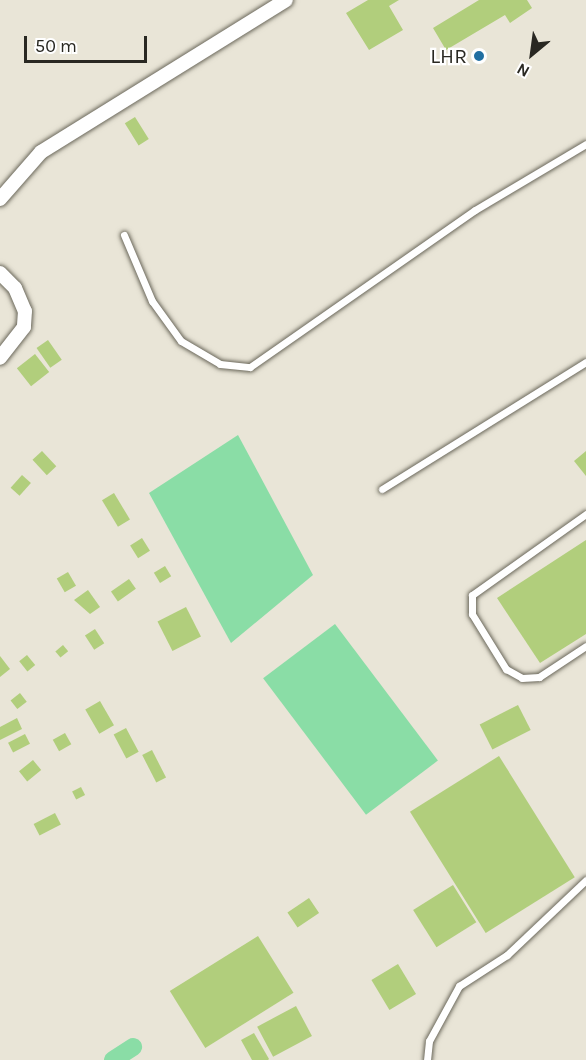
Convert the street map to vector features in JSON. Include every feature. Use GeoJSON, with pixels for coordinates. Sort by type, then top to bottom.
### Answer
{"type":"FeatureCollection","features":[{"type":"Feature","properties":{"kind":"street"},"geometry":{"type":"LineString","coordinates":[[0,199],[41,152],[286,0]]}},
{"type":"Feature","properties":{"kind":"street"},"geometry":{"type":"LineString","coordinates":[[0,273],[15,288],[25,311],[24,327],[0,358]]}},
{"type":"Feature","properties":{"kind":"lane"},"geometry":{"type":"LineString","coordinates":[[124,235],[152,301],[181,341],[220,364],[250,367],[475,210],[586,144]]}},
{"type":"Feature","properties":{"kind":"lane"},"geometry":{"type":"LineString","coordinates":[[382,489],[586,362]]}},
{"type":"Feature","properties":{"kind":"lane"},"geometry":{"type":"LineString","coordinates":[[586,514],[472,595],[472,614],[506,669],[522,678],[539,677],[586,646]]}},
{"type":"Feature","properties":{"kind":"lane"},"geometry":{"type":"LineString","coordinates":[[427,1060],[429,1041],[459,986],[507,955],[586,880]]}},
{"type":"Feature","properties":{"kind":"shaded area"},"geometry":{"type":"Polygon","coordinates":[[[238,435],[313,575],[231,643],[149,493],[238,435]]]}},
{"type":"Feature","properties":{"kind":"shaded area"},"geometry":{"type":"Polygon","coordinates":[[[335,624],[438,761],[366,815],[263,678],[335,624]]]}},
{"type":"Feature","properties":{"kind":"building"},"geometry":{"type":"Polygon","coordinates":[[[368,0],[399,0],[389,6],[403,30],[369,50],[346,13],[368,0]]]}},
{"type":"Feature","properties":{"kind":"building"},"geometry":{"type":"Polygon","coordinates":[[[479,0],[527,0],[532,8],[510,23],[505,15],[446,50],[433,28],[479,0]]]}},
{"type":"Feature","properties":{"kind":"building"},"geometry":{"type":"Polygon","coordinates":[[[135,117],[149,139],[139,145],[125,123],[135,117]]]}},
{"type":"Feature","properties":{"kind":"building"},"geometry":{"type":"Polygon","coordinates":[[[48,340],[62,360],[50,368],[37,348],[48,340]]]}},
{"type":"Feature","properties":{"kind":"building"},"geometry":{"type":"Polygon","coordinates":[[[35,354],[49,372],[31,386],[17,368],[35,354]]]}},
{"type":"Feature","properties":{"kind":"building"},"geometry":{"type":"Polygon","coordinates":[[[42,451],[56,466],[47,475],[32,460],[42,451]]]}},
{"type":"Feature","properties":{"kind":"building"},"geometry":{"type":"Polygon","coordinates":[[[586,451],[586,476],[574,461],[586,451]]]}},
{"type":"Feature","properties":{"kind":"building"},"geometry":{"type":"Polygon","coordinates":[[[22,475],[31,483],[20,496],[11,488],[22,475]]]}},
{"type":"Feature","properties":{"kind":"building"},"geometry":{"type":"Polygon","coordinates":[[[114,493],[130,520],[118,527],[102,500],[114,493]]]}},
{"type":"Feature","properties":{"kind":"building"},"geometry":{"type":"Polygon","coordinates":[[[142,538],[150,551],[138,558],[130,545],[142,538]]]}},
{"type":"Feature","properties":{"kind":"building"},"geometry":{"type":"Polygon","coordinates":[[[586,540],[586,634],[540,663],[497,598],[586,540]]]}},
{"type":"Feature","properties":{"kind":"building"},"geometry":{"type":"Polygon","coordinates":[[[165,566],[171,576],[160,583],[154,573],[165,566]]]}},
{"type":"Feature","properties":{"kind":"building"},"geometry":{"type":"Polygon","coordinates":[[[68,572],[76,586],[65,592],[57,578],[68,572]]]}},
{"type":"Feature","properties":{"kind":"building"},"geometry":{"type":"Polygon","coordinates":[[[129,579],[136,589],[118,601],[111,592],[129,579]]]}},
{"type":"Feature","properties":{"kind":"building"},"geometry":{"type":"Polygon","coordinates":[[[88,590],[100,607],[90,614],[74,600],[88,590]]]}},
{"type":"Feature","properties":{"kind":"building"},"geometry":{"type":"Polygon","coordinates":[[[186,607],[201,636],[172,651],[157,622],[186,607]]]}},
{"type":"Feature","properties":{"kind":"building"},"geometry":{"type":"Polygon","coordinates":[[[95,629],[104,643],[94,650],[85,636],[95,629]]]}},
{"type":"Feature","properties":{"kind":"building"},"geometry":{"type":"Polygon","coordinates":[[[63,645],[68,651],[60,658],[55,651],[63,645]]]}},
{"type":"Feature","properties":{"kind":"building"},"geometry":{"type":"Polygon","coordinates":[[[27,655],[35,665],[27,671],[19,661],[27,655]]]}},
{"type":"Feature","properties":{"kind":"building"},"geometry":{"type":"Polygon","coordinates":[[[0,656],[10,669],[0,677],[0,656]]]}},
{"type":"Feature","properties":{"kind":"building"},"geometry":{"type":"Polygon","coordinates":[[[20,693],[27,702],[17,709],[11,700],[20,693]]]}},
{"type":"Feature","properties":{"kind":"building"},"geometry":{"type":"Polygon","coordinates":[[[100,701],[114,725],[99,734],[85,710],[100,701]]]}},
{"type":"Feature","properties":{"kind":"building"},"geometry":{"type":"Polygon","coordinates":[[[518,705],[531,730],[492,749],[480,725],[518,705]]]}},
{"type":"Feature","properties":{"kind":"building"},"geometry":{"type":"Polygon","coordinates":[[[17,718],[22,729],[0,740],[0,727],[17,718]]]}},
{"type":"Feature","properties":{"kind":"building"},"geometry":{"type":"Polygon","coordinates":[[[126,728],[139,752],[126,758],[114,735],[126,728]]]}},
{"type":"Feature","properties":{"kind":"building"},"geometry":{"type":"Polygon","coordinates":[[[65,733],[71,744],[59,751],[53,740],[65,733]]]}},
{"type":"Feature","properties":{"kind":"building"},"geometry":{"type":"Polygon","coordinates":[[[25,734],[30,744],[13,752],[8,743],[25,734]]]}},
{"type":"Feature","properties":{"kind":"building"},"geometry":{"type":"Polygon","coordinates":[[[152,750],[166,778],[156,783],[142,755],[152,750]]]}},
{"type":"Feature","properties":{"kind":"building"},"geometry":{"type":"Polygon","coordinates":[[[499,756],[575,877],[486,933],[410,812],[499,756]]]}},
{"type":"Feature","properties":{"kind":"building"},"geometry":{"type":"Polygon","coordinates":[[[33,760],[41,770],[27,781],[19,771],[33,760]]]}},
{"type":"Feature","properties":{"kind":"building"},"geometry":{"type":"Polygon","coordinates":[[[81,787],[85,795],[76,800],[72,792],[81,787]]]}},
{"type":"Feature","properties":{"kind":"building"},"geometry":{"type":"Polygon","coordinates":[[[55,813],[61,825],[40,835],[34,824],[55,813]]]}},
{"type":"Feature","properties":{"kind":"building"},"geometry":{"type":"Polygon","coordinates":[[[453,885],[476,922],[436,947],[413,910],[453,885]]]}},
{"type":"Feature","properties":{"kind":"building"},"geometry":{"type":"Polygon","coordinates":[[[309,898],[319,913],[298,927],[287,913],[309,898]]]}},
{"type":"Feature","properties":{"kind":"building"},"geometry":{"type":"Polygon","coordinates":[[[258,936],[294,993],[205,1048],[170,991],[258,936]]]}},
{"type":"Feature","properties":{"kind":"building"},"geometry":{"type":"Polygon","coordinates":[[[398,964],[416,994],[389,1010],[371,980],[398,964]]]}},
{"type":"Feature","properties":{"kind":"building"},"geometry":{"type":"Polygon","coordinates":[[[296,1006],[312,1036],[273,1057],[257,1027],[296,1006]]]}},
{"type":"Feature","properties":{"kind":"building"},"geometry":{"type":"Polygon","coordinates":[[[254,1033],[268,1060],[252,1060],[241,1040],[254,1033]]]}},
{"type":"Feature","properties":{"kind":"waterway"},"geometry":{"type":"LineString","coordinates":[[113,1060],[133,1047]]}},
{"type":"Feature","properties":{"kind":"place","name":"LHR"},"geometry":{"type":"Point","coordinates":[479,56]}}]}
